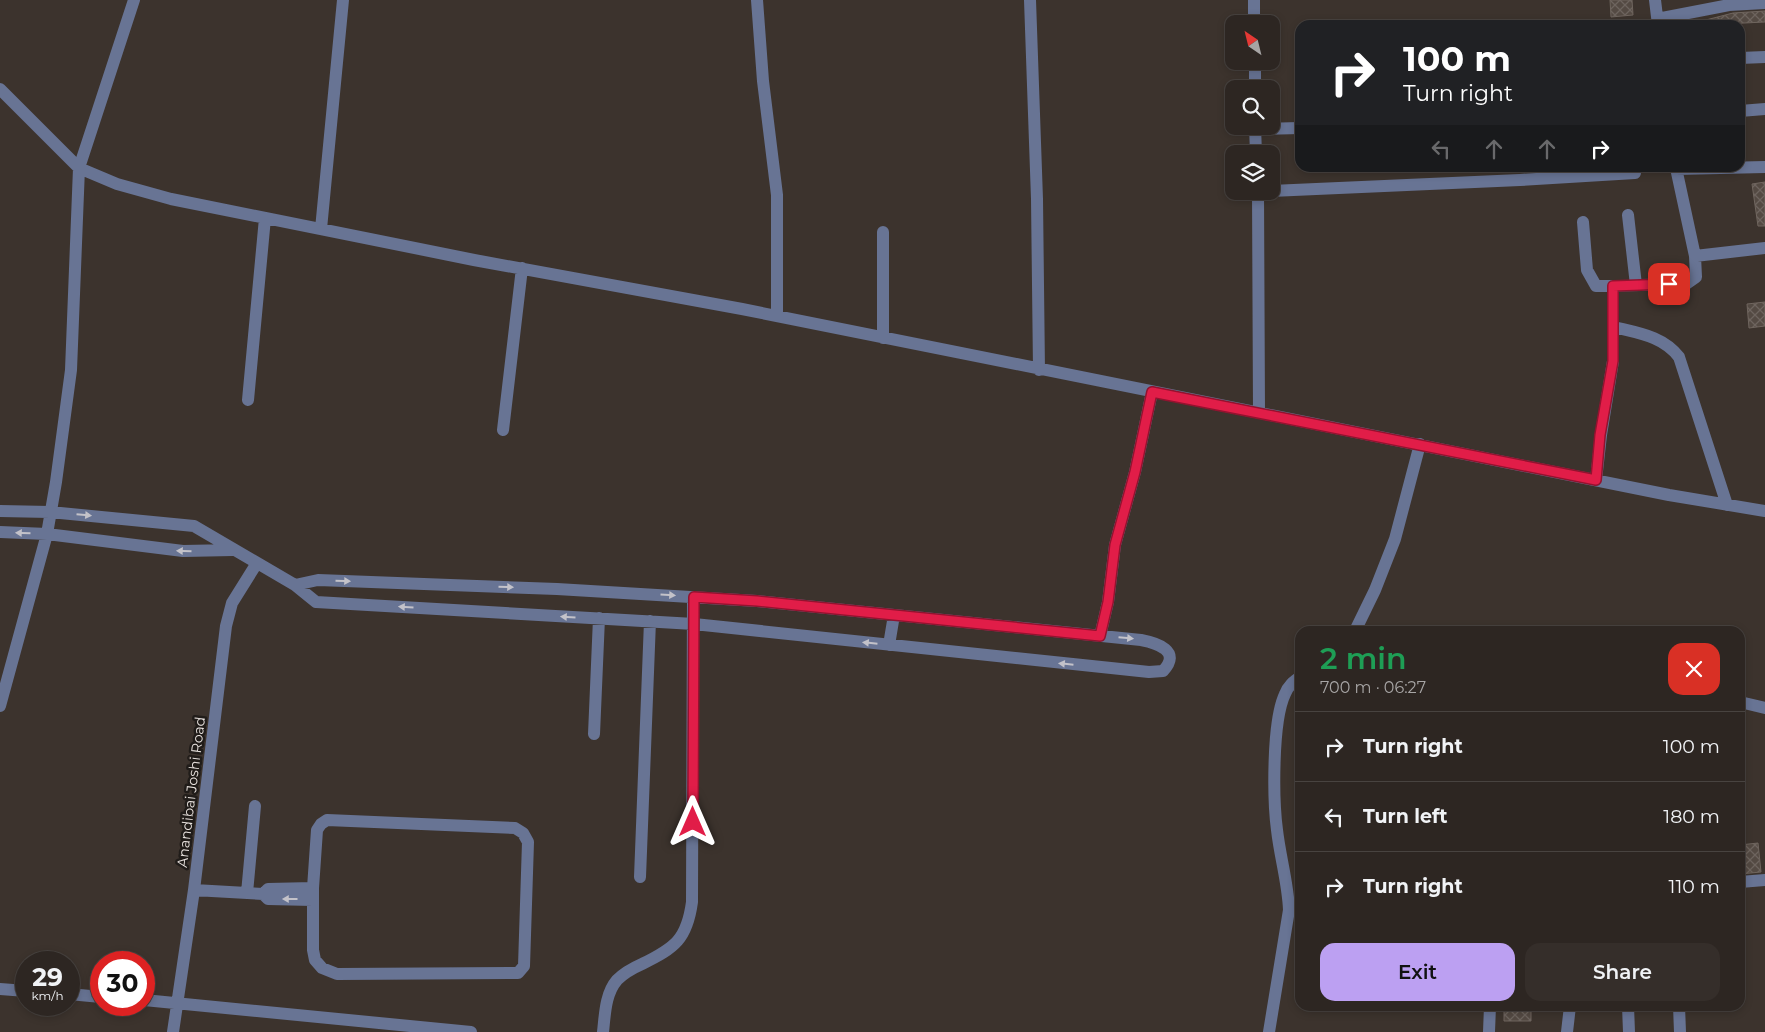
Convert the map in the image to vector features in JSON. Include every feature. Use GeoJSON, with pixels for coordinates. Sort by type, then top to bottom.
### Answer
{"type":"FeatureCollection","features":[{"type":"Feature","properties":{"kind":"street"},"geometry":{"type":"LineString","coordinates":[[0,706],[47,534],[72,370],[80,168],[134,0]]}},
{"type":"Feature","properties":{"kind":"street"},"geometry":{"type":"LineString","coordinates":[[321,229],[343,0]]}},
{"type":"Feature","properties":{"kind":"street"},"geometry":{"type":"LineString","coordinates":[[757,0],[763,81],[777,195],[777,316]]}},
{"type":"Feature","properties":{"kind":"street"},"geometry":{"type":"LineString","coordinates":[[1030,0],[1039,370]]}},
{"type":"Feature","properties":{"kind":"street"},"geometry":{"type":"LineString","coordinates":[[1254,0],[1254,15]]}},
{"type":"Feature","properties":{"kind":"street"},"geometry":{"type":"LineString","coordinates":[[1655,0],[1658,20]]}},
{"type":"Feature","properties":{"kind":"street"},"geometry":{"type":"LineString","coordinates":[[1666,20],[1729,5],[1765,2]]}},
{"type":"Feature","properties":{"kind":"street"},"geometry":{"type":"LineString","coordinates":[[1745,58],[1765,57]]}},
{"type":"Feature","properties":{"kind":"street"},"geometry":{"type":"LineString","coordinates":[[0,89],[80,168],[117,184],[171,199],[777,316],[1039,370],[1596,480],[1765,511]]}},
{"type":"Feature","properties":{"kind":"street"},"geometry":{"type":"LineString","coordinates":[[1745,111],[1765,109]]}},
{"type":"Feature","properties":{"kind":"street"},"geometry":{"type":"LineString","coordinates":[[1280,128],[1295,128]]}},
{"type":"Feature","properties":{"kind":"street"},"geometry":{"type":"LineString","coordinates":[[1745,167],[1765,167]]}},
{"type":"Feature","properties":{"kind":"street"},"geometry":{"type":"LineString","coordinates":[[1280,191],[1510,181],[1599,172]]}},
{"type":"Feature","properties":{"kind":"street"},"geometry":{"type":"LineString","coordinates":[[1629,172],[1634,173]]}},
{"type":"Feature","properties":{"kind":"street"},"geometry":{"type":"LineString","coordinates":[[1583,222],[1587,270],[1596,286],[1686,284],[1696,277],[1696,256],[1677,172]]}},
{"type":"Feature","properties":{"kind":"street"},"geometry":{"type":"LineString","coordinates":[[1258,200],[1259,413]]}},
{"type":"Feature","properties":{"kind":"street"},"geometry":{"type":"LineString","coordinates":[[1628,215],[1636,285]]}},
{"type":"Feature","properties":{"kind":"street"},"geometry":{"type":"LineString","coordinates":[[248,400],[265,218]]}},
{"type":"Feature","properties":{"kind":"street"},"geometry":{"type":"LineString","coordinates":[[883,232],[883,338]]}},
{"type":"Feature","properties":{"kind":"street"},"geometry":{"type":"LineString","coordinates":[[1696,256],[1765,248]]}},
{"type":"Feature","properties":{"kind":"street"},"geometry":{"type":"LineString","coordinates":[[503,430],[522,268]]}},
{"type":"Feature","properties":{"kind":"street"},"geometry":{"type":"LineString","coordinates":[[1596,480],[1600,435],[1613,361],[1613,286]]}},
{"type":"Feature","properties":{"kind":"street"},"geometry":{"type":"LineString","coordinates":[[1614,327],[1655,337],[1672,347],[1679,357],[1687,376],[1728,505]]}},
{"type":"Feature","properties":{"kind":"street"},"geometry":{"type":"LineString","coordinates":[[1100,636],[1108,602],[1115,545],[1135,472],[1152,392]]}},
{"type":"Feature","properties":{"kind":"street"},"geometry":{"type":"LineString","coordinates":[[1357,626],[1375,590],[1395,539],[1420,444]]}},
{"type":"Feature","properties":{"kind":"street"},"geometry":{"type":"LineString","coordinates":[[0,511],[50,512],[194,526],[295,585],[316,602],[694,624],[1149,672],[1163,671],[1168,666],[1168,652],[1154,642],[757,601],[557,589],[318,580],[295,585]]}},
{"type":"Feature","properties":{"kind":"street"},"geometry":{"type":"LineString","coordinates":[[0,532],[47,534],[183,551],[233,550]]}},
{"type":"Feature","properties":{"kind":"street","name":"Anandibai Joshi Road"},"geometry":{"type":"LineString","coordinates":[[173,1032],[194,890],[226,626],[232,603],[257,563]]}},
{"type":"Feature","properties":{"kind":"street"},"geometry":{"type":"LineString","coordinates":[[603,1032],[609,992],[616,981],[628,971],[666,952],[682,937],[690,918],[692,902],[694,597]]}},
{"type":"Feature","properties":{"kind":"street"},"geometry":{"type":"LineString","coordinates":[[889,645],[894,615]]}},
{"type":"Feature","properties":{"kind":"street"},"geometry":{"type":"LineString","coordinates":[[594,734],[599,618]]}},
{"type":"Feature","properties":{"kind":"street"},"geometry":{"type":"LineString","coordinates":[[640,877],[650,621]]}},
{"type":"Feature","properties":{"kind":"street"},"geometry":{"type":"LineString","coordinates":[[1269,1032],[1287,935],[1289,910],[1288,891],[1277,830],[1274,770],[1280,708],[1290,685],[1295,681]]}},
{"type":"Feature","properties":{"kind":"street"},"geometry":{"type":"LineString","coordinates":[[1745,703],[1765,708]]}},
{"type":"Feature","properties":{"kind":"street"},"geometry":{"type":"LineString","coordinates":[[247,893],[255,806]]}},
{"type":"Feature","properties":{"kind":"street"},"geometry":{"type":"LineString","coordinates":[[327,820],[515,828],[523,833],[528,842],[524,966],[518,973],[337,974],[322,968],[315,960],[313,894],[317,830],[327,820]]}},
{"type":"Feature","properties":{"kind":"street"},"geometry":{"type":"LineString","coordinates":[[1745,882],[1765,880]]}},
{"type":"Feature","properties":{"kind":"street"},"geometry":{"type":"LineString","coordinates":[[194,890],[266,894],[313,894]]}},
{"type":"Feature","properties":{"kind":"street"},"geometry":{"type":"LineString","coordinates":[[0,989],[15,990]]}},
{"type":"Feature","properties":{"kind":"street"},"geometry":{"type":"LineString","coordinates":[[155,1001],[471,1032]]}},
{"type":"Feature","properties":{"kind":"street"},"geometry":{"type":"LineString","coordinates":[[1489,1032],[1490,1011]]}},
{"type":"Feature","properties":{"kind":"street"},"geometry":{"type":"LineString","coordinates":[[1568,1032],[1570,1011]]}},
{"type":"Feature","properties":{"kind":"street"},"geometry":{"type":"LineString","coordinates":[[1628,1011],[1629,1032]]}},
{"type":"Feature","properties":{"kind":"street"},"geometry":{"type":"LineString","coordinates":[[1679,1011],[1680,1032]]}},
{"type":"Feature","properties":{"kind":"building"},"geometry":{"type":"Polygon","coordinates":[[[1610,0],[1632,0],[1633,15],[1611,17],[1610,0]]]}},
{"type":"Feature","properties":{"kind":"building"},"geometry":{"type":"Polygon","coordinates":[[[1765,11],[1765,22],[1745,23],[1745,20],[1706,20],[1733,13],[1765,11]]]}},
{"type":"Feature","properties":{"kind":"building"},"geometry":{"type":"Polygon","coordinates":[[[1765,182],[1765,226],[1758,226],[1752,184],[1765,182]]]}},
{"type":"Feature","properties":{"kind":"building"},"geometry":{"type":"Polygon","coordinates":[[[1765,302],[1765,326],[1749,328],[1747,304],[1765,302]]]}},
{"type":"Feature","properties":{"kind":"building"},"geometry":{"type":"Polygon","coordinates":[[[1758,843],[1761,872],[1745,874],[1745,844],[1758,843]]]}},
{"type":"Feature","properties":{"kind":"building"},"geometry":{"type":"Polygon","coordinates":[[[1504,1011],[1531,1011],[1531,1021],[1504,1021],[1504,1011]]]}},
{"type":"Feature","properties":{"kind":"route"},"geometry":{"type":"LineString","coordinates":[[693,822],[694,597],[757,601],[1100,636],[1108,602],[1115,545],[1135,472],[1152,392],[1596,480],[1600,435],[1613,361],[1613,286],[1669,284]]}}]}
